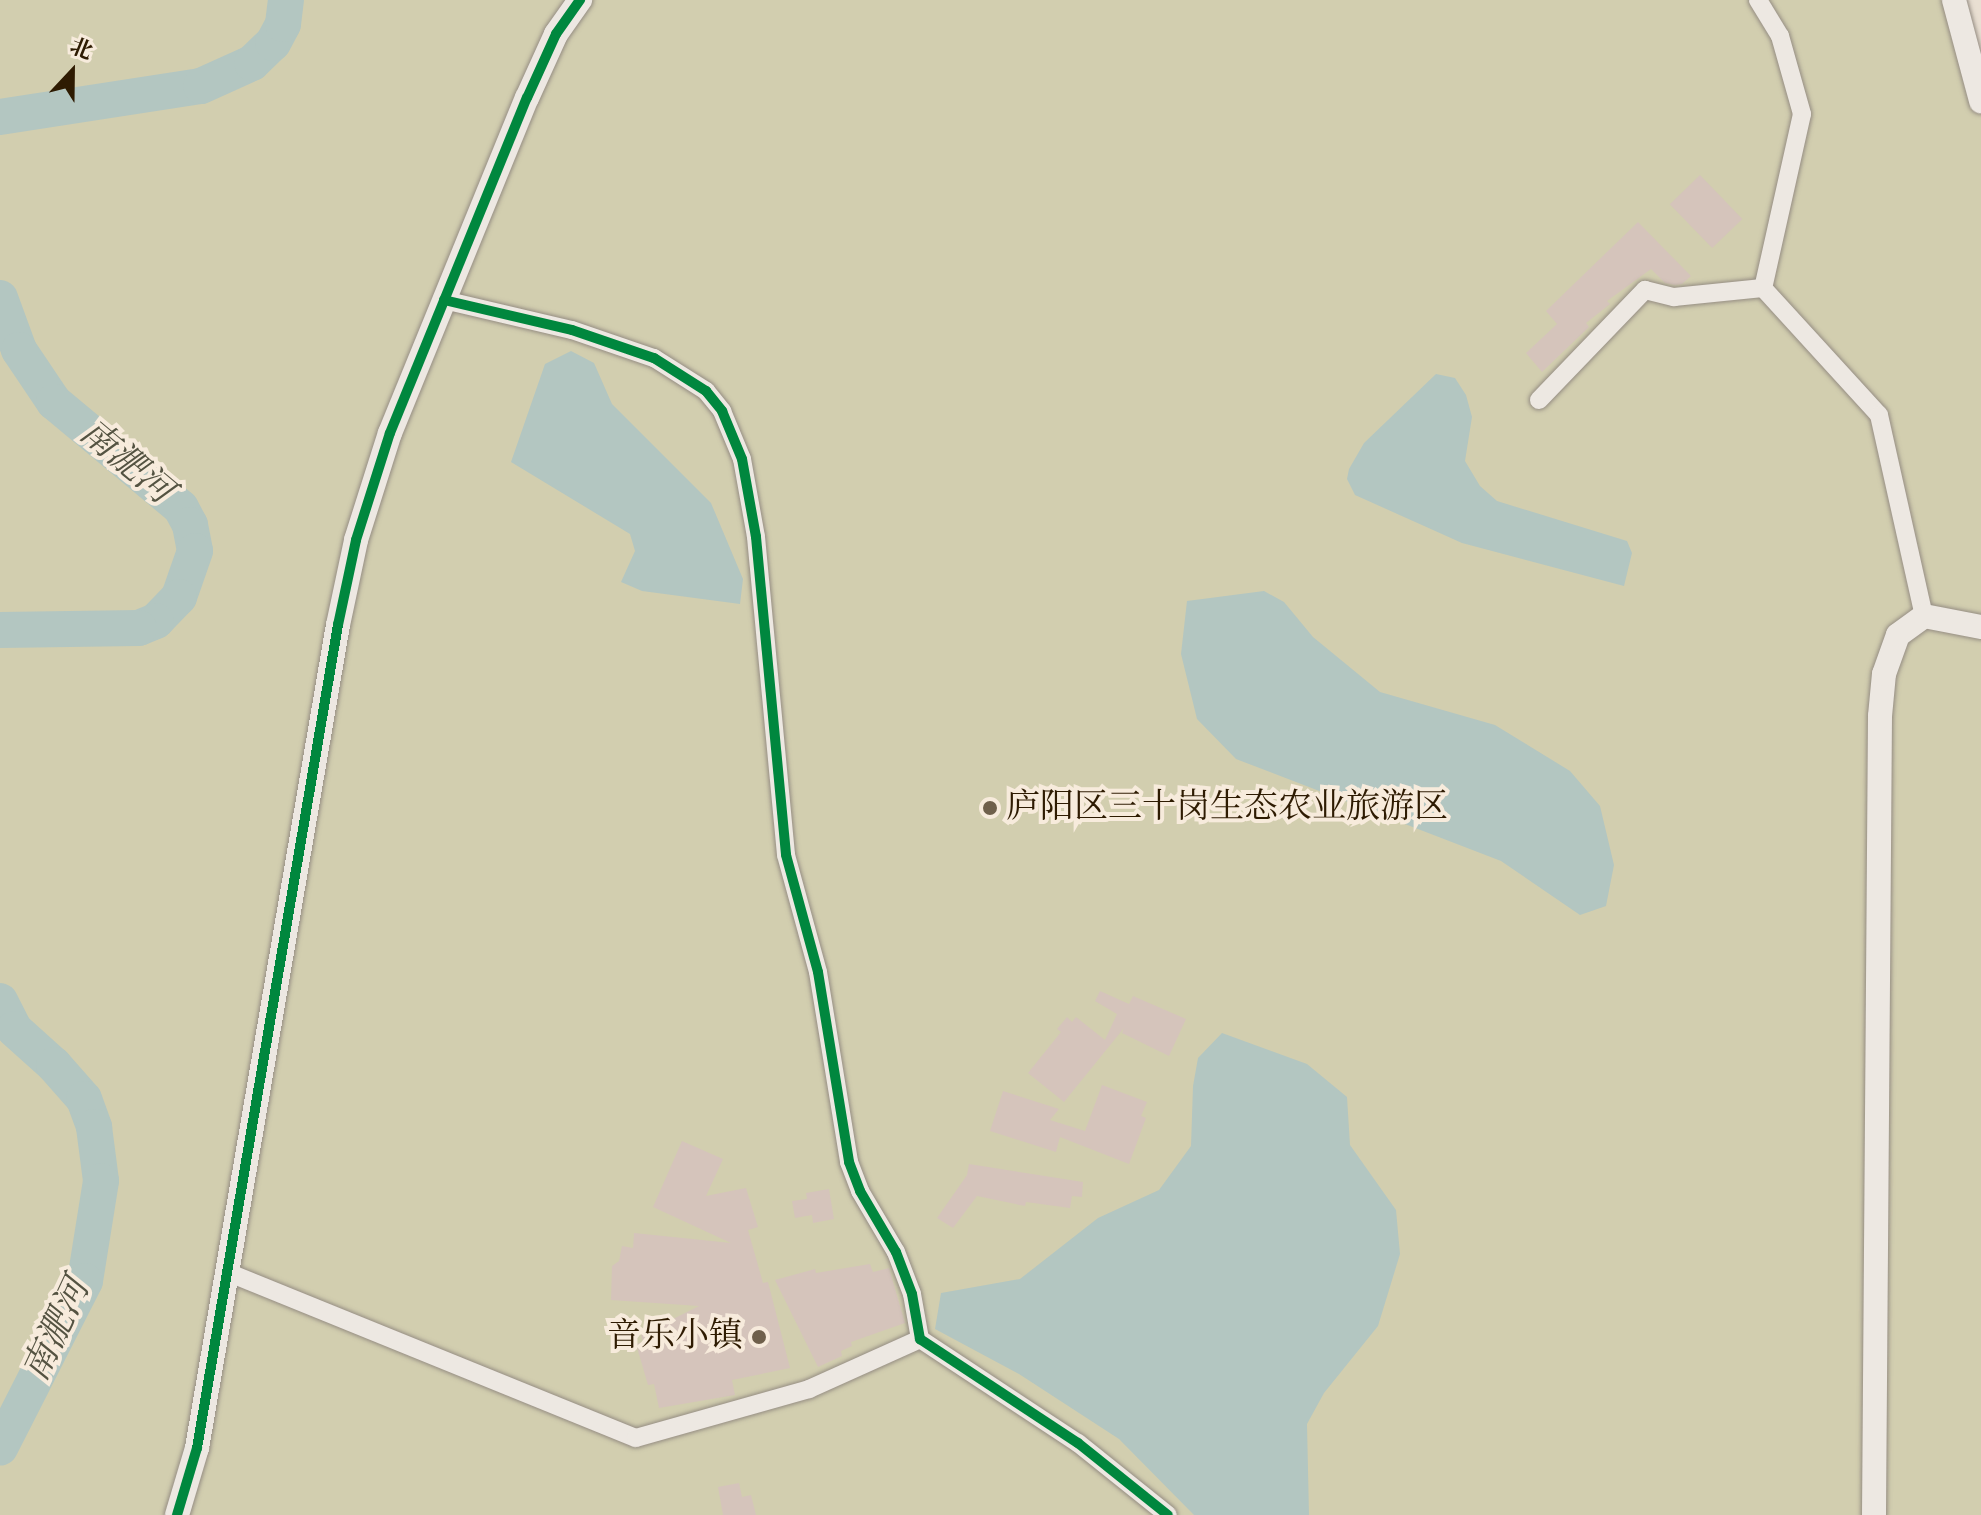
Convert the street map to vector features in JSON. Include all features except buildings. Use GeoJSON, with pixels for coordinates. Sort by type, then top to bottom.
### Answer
{"type":"FeatureCollection","features":[{"type":"Feature","properties":{"kind":"street"},"geometry":{"type":"LineString","coordinates":[[177,1515],[197,1448],[338,625],[353,554],[390,433],[444,300],[544,60],[580,0]]}},
{"type":"Feature","properties":{"kind":"street"},"geometry":{"type":"LineString","coordinates":[[1758,0],[1780,36],[1802,114],[1763,288]]}},
{"type":"Feature","properties":{"kind":"street"},"geometry":{"type":"LineString","coordinates":[[1954,0],[1981,101]]}},
{"type":"Feature","properties":{"kind":"street"},"geometry":{"type":"LineString","coordinates":[[1539,400],[1645,290],[1674,297],[1763,288]]}},
{"type":"Feature","properties":{"kind":"street"},"geometry":{"type":"LineString","coordinates":[[1763,288],[1879,415],[1924,616]]}},
{"type":"Feature","properties":{"kind":"street"},"geometry":{"type":"LineString","coordinates":[[444,300],[572,330],[654,358],[706,391],[730,428],[742,459],[756,537],[786,855],[818,972],[849,1162],[860,1191],[896,1252],[912,1294],[920,1339],[1078,1443],[1168,1515]]}},
{"type":"Feature","properties":{"kind":"street"},"geometry":{"type":"LineString","coordinates":[[1874,1515],[1880,716],[1890,650],[1898,635],[1924,616],[1949,618],[1981,627]]}},
{"type":"Feature","properties":{"kind":"street"},"geometry":{"type":"LineString","coordinates":[[227,1272],[636,1438],[809,1389],[920,1339]]}},
{"type":"Feature","properties":{"kind":"shaded area","name":"庐阳区三十岗生态农业旅游区"},"geometry":{"type":"Polygon","coordinates":[[[0,0],[1954,0],[1981,101],[1981,1515],[0,1515],[0,0]]]}},
{"type":"Feature","properties":{"kind":"shaded area"},"geometry":{"type":"Polygon","coordinates":[[[571,351],[594,363],[612,404],[711,503],[743,579],[740,604],[642,591],[621,582],[635,551],[630,534],[511,462],[545,364],[571,351]]]}},
{"type":"Feature","properties":{"kind":"shaded area"},"geometry":{"type":"Polygon","coordinates":[[[1436,374],[1455,378],[1466,395],[1472,417],[1465,461],[1480,486],[1497,501],[1627,541],[1632,553],[1624,586],[1462,543],[1355,495],[1347,479],[1349,469],[1364,443],[1436,374]]]}},
{"type":"Feature","properties":{"kind":"shaded area"},"geometry":{"type":"Polygon","coordinates":[[[1264,591],[1284,602],[1313,637],[1380,692],[1495,725],[1570,771],[1600,806],[1614,865],[1606,906],[1580,915],[1501,861],[1236,759],[1197,719],[1181,654],[1187,601],[1264,591]]]}},
{"type":"Feature","properties":{"kind":"shaded area"},"geometry":{"type":"Polygon","coordinates":[[[1222,1033],[1307,1064],[1347,1097],[1350,1145],[1396,1210],[1400,1254],[1378,1326],[1324,1393],[1307,1424],[1309,1515],[1194,1515],[1119,1439],[1019,1374],[935,1329],[941,1293],[1020,1279],[1098,1218],[1159,1190],[1191,1146],[1193,1086],[1198,1058],[1222,1033]]]}},
{"type":"Feature","properties":{"kind":"waterway","name":"南淝河"},"geometry":{"type":"LineString","coordinates":[[0,117],[201,86],[252,63],[273,43],[283,24],[286,0]]}},
{"type":"Feature","properties":{"kind":"waterway","name":"南淝河"},"geometry":{"type":"LineString","coordinates":[[0,298],[19,350],[54,402],[181,508],[190,525],[195,551],[179,597],[156,621],[139,628],[0,630]]}},
{"type":"Feature","properties":{"kind":"waterway","name":"南淝河"},"geometry":{"type":"LineString","coordinates":[[0,1001],[14,1029],[54,1065],[84,1099],[94,1127],[101,1181],[85,1281],[0,1448]]}},
{"type":"Feature","properties":{"kind":"cycle path"},"geometry":{"type":"LineString","coordinates":[[177,1515],[197,1448],[338,625],[356,540],[390,433],[527,98],[556,34],[580,0]]}},
{"type":"Feature","properties":{"kind":"cycle path"},"geometry":{"type":"LineString","coordinates":[[444,300],[572,330],[654,358],[706,391],[722,411],[742,459],[756,537],[786,855],[818,972],[849,1162],[860,1191],[896,1252],[912,1294],[920,1339],[1078,1443],[1168,1515]]}},
{"type":"Feature","properties":{"kind":"place","name":"庐阳区三十岗生态农业旅游区"},"geometry":{"type":"Point","coordinates":[990,808]}},
{"type":"Feature","properties":{"kind":"place","name":"音乐小镇"},"geometry":{"type":"Point","coordinates":[759,1337]}}]}
